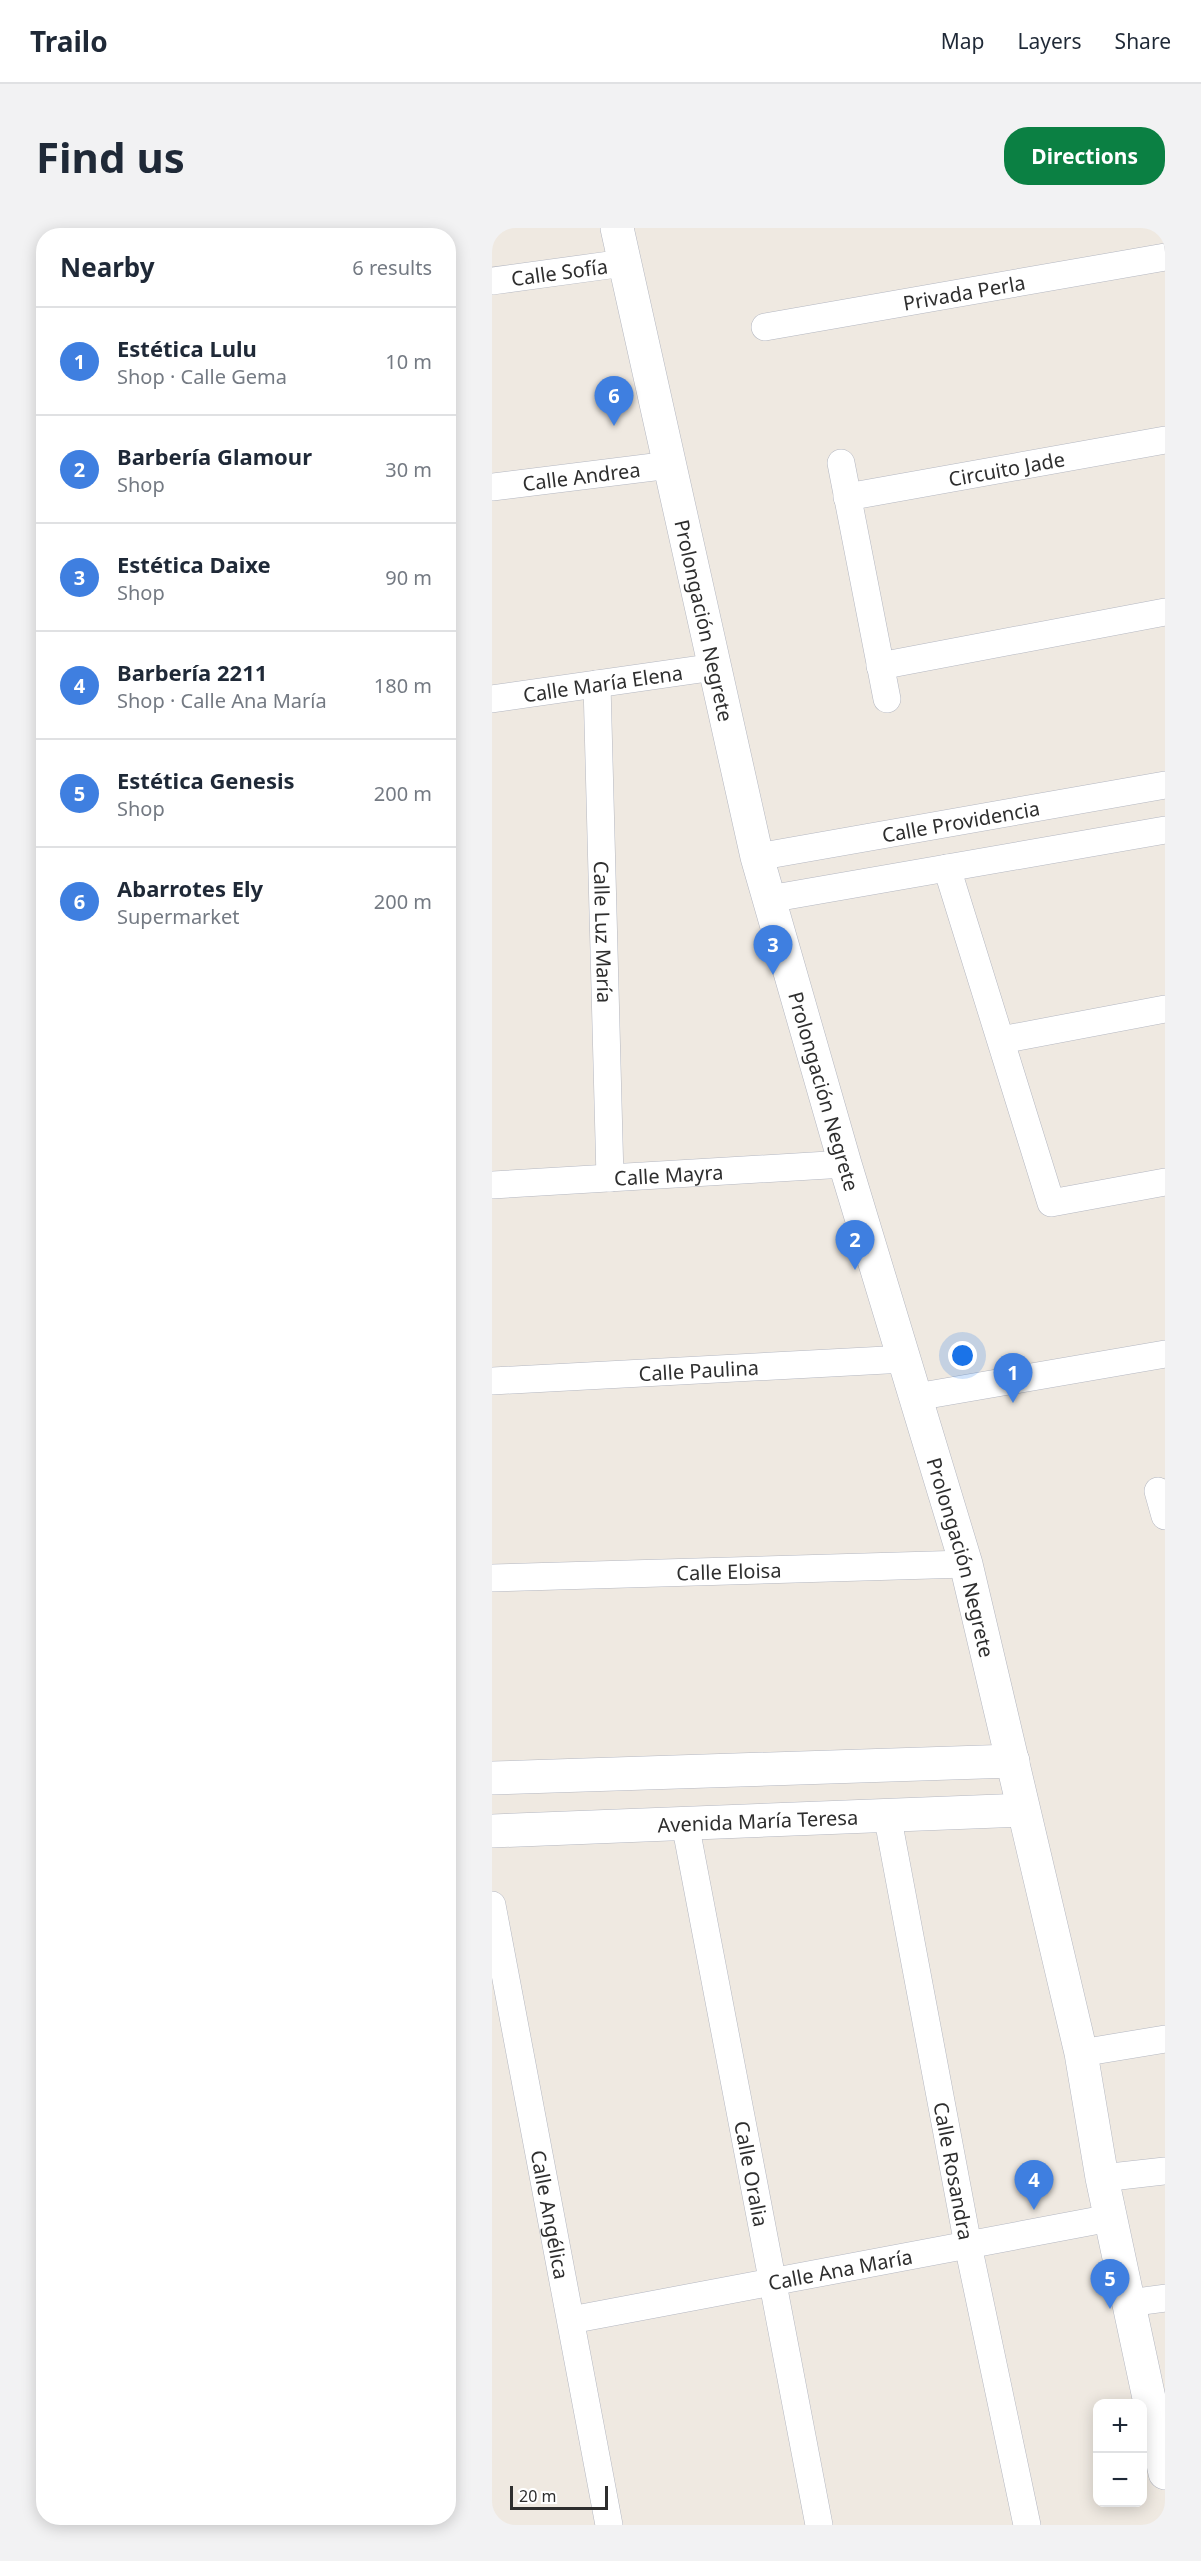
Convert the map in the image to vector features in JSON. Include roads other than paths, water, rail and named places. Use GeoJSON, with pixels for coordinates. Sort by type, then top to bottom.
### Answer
{"type":"FeatureCollection","features":[{"type":"Feature","properties":{"kind":"street","name":"Prolongación Negrete"},"geometry":{"type":"LineString","coordinates":[[617,228],[757,857],[845,1164],[966,1564],[1081,2054],[1110,2218],[1165,2473]]}},
{"type":"Feature","properties":{"kind":"street","name":"Privada Perla"},"geometry":{"type":"LineString","coordinates":[[765,327],[1165,257]]}},
{"type":"Feature","properties":{"kind":"street","name":"Calle Sofía"},"geometry":{"type":"LineString","coordinates":[[492,281],[624,262]]}},
{"type":"Feature","properties":{"kind":"street","name":"Circuito Jade"},"geometry":{"type":"LineString","coordinates":[[848,497],[1165,440]]}},
{"type":"Feature","properties":{"kind":"street"},"geometry":{"type":"LineString","coordinates":[[841,463],[887,699]]}},
{"type":"Feature","properties":{"kind":"street","name":"Calle Andrea"},"geometry":{"type":"LineString","coordinates":[[492,487],[670,465]]}},
{"type":"Feature","properties":{"kind":"street"},"geometry":{"type":"LineString","coordinates":[[880,666],[1165,612]]}},
{"type":"Feature","properties":{"kind":"street","name":"Calle María Elena"},"geometry":{"type":"LineString","coordinates":[[492,699],[715,667]]}},
{"type":"Feature","properties":{"kind":"street","name":"Calle Luz María"},"geometry":{"type":"LineString","coordinates":[[597,684],[610,1178]]}},
{"type":"Feature","properties":{"kind":"street","name":"Calle Providencia"},"geometry":{"type":"LineString","coordinates":[[757,857],[1165,785]]}},
{"type":"Feature","properties":{"kind":"street"},"geometry":{"type":"LineString","coordinates":[[769,899],[1165,830]]}},
{"type":"Feature","properties":{"kind":"street"},"geometry":{"type":"LineString","coordinates":[[947,868],[1051,1203],[1165,1182]]}},
{"type":"Feature","properties":{"kind":"street"},"geometry":{"type":"LineString","coordinates":[[1001,1040],[1165,1009]]}},
{"type":"Feature","properties":{"kind":"street","name":"Calle Mayra"},"geometry":{"type":"LineString","coordinates":[[492,1185],[845,1164]]}},
{"type":"Feature","properties":{"kind":"street"},"geometry":{"type":"LineString","coordinates":[[916,1397],[1165,1354]]}},
{"type":"Feature","properties":{"kind":"street","name":"Calle Paulina"},"geometry":{"type":"LineString","coordinates":[[492,1381],[905,1359]]}},
{"type":"Feature","properties":{"kind":"street","name":"Calle Eloisa"},"geometry":{"type":"LineString","coordinates":[[492,1578],[966,1564]]}},
{"type":"Feature","properties":{"kind":"street"},"geometry":{"type":"LineString","coordinates":[[492,1778],[1013,1761]]}},
{"type":"Feature","properties":{"kind":"street","name":"Avenida María Teresa"},"geometry":{"type":"LineString","coordinates":[[492,1831],[1023,1810]]}},
{"type":"Feature","properties":{"kind":"street","name":"Calle Rosandra"},"geometry":{"type":"LineString","coordinates":[[887,1814],[968,2245],[1027,2525]]}},
{"type":"Feature","properties":{"kind":"street","name":"Calle Oralia"},"geometry":{"type":"LineString","coordinates":[[685,1823],[819,2525]]}},
{"type":"Feature","properties":{"kind":"street","name":"Calle Angélica"},"geometry":{"type":"LineString","coordinates":[[492,1905],[609,2525]]}},
{"type":"Feature","properties":{"kind":"street"},"geometry":{"type":"LineString","coordinates":[[1081,2054],[1165,2038]]}},
{"type":"Feature","properties":{"kind":"street"},"geometry":{"type":"LineString","coordinates":[[1102,2178],[1165,2170]]}},
{"type":"Feature","properties":{"kind":"street","name":"Calle Ana María"},"geometry":{"type":"LineString","coordinates":[[571,2320],[1110,2218]]}},
{"type":"Feature","properties":{"kind":"street"},"geometry":{"type":"LineString","coordinates":[[1129,2303],[1165,2298]]}},
{"type":"Feature","properties":{"kind":"place","name":"Abarrotes Ely"},"geometry":{"type":"Point","coordinates":[614,426]}},
{"type":"Feature","properties":{"kind":"place","name":"Estética Daixe"},"geometry":{"type":"Point","coordinates":[773,975]}},
{"type":"Feature","properties":{"kind":"place","name":"Barbería Glamour"},"geometry":{"type":"Point","coordinates":[855,1270]}},
{"type":"Feature","properties":{"kind":"place","name":"Estética Lulu"},"geometry":{"type":"Point","coordinates":[1013,1403]}},
{"type":"Feature","properties":{"kind":"place","name":"Barbería 2211"},"geometry":{"type":"Point","coordinates":[1034,2210]}},
{"type":"Feature","properties":{"kind":"place","name":"Estética Genesis"},"geometry":{"type":"Point","coordinates":[1110,2309]}}]}
